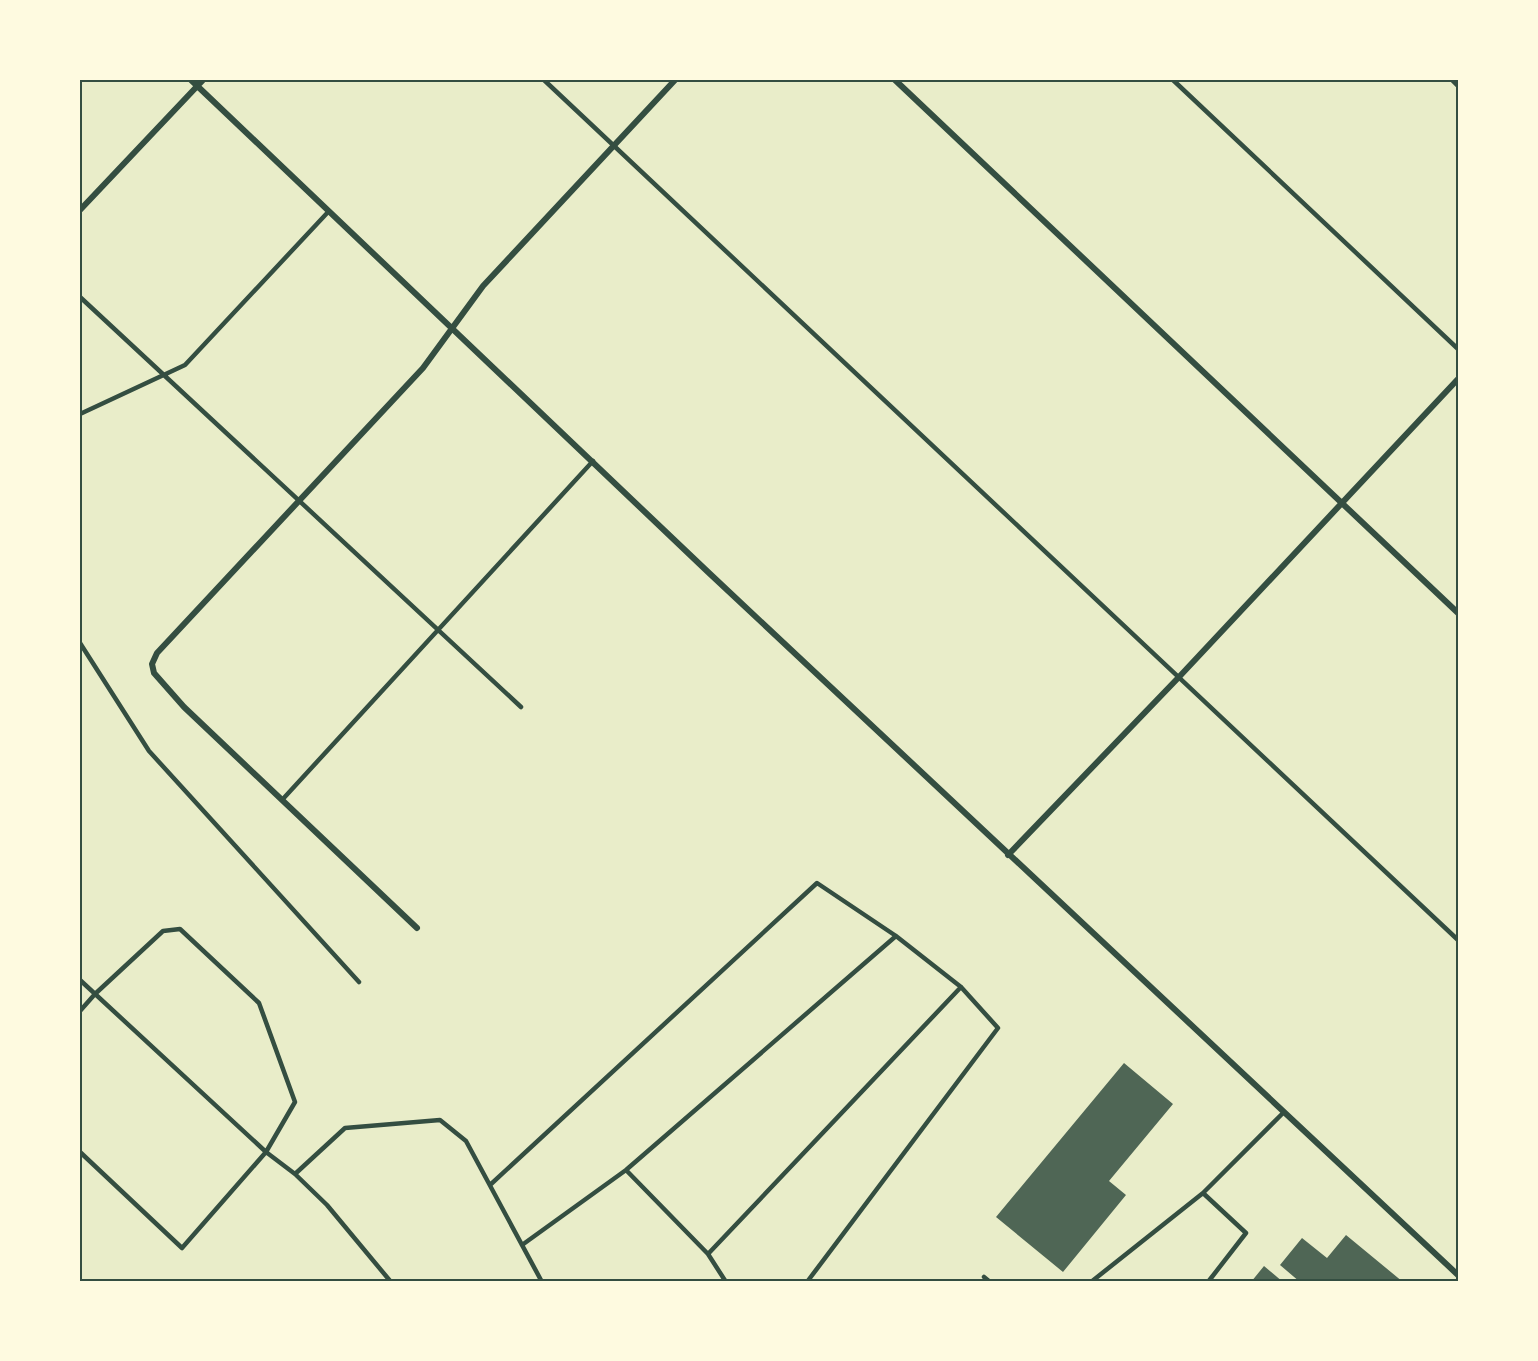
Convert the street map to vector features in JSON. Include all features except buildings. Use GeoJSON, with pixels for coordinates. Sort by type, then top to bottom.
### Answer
{"type":"FeatureCollection","features":[{"type":"Feature","properties":{"kind":"street"},"geometry":{"type":"LineString","coordinates":[[191,80],[1008,855],[1458,1275]]}},
{"type":"Feature","properties":{"kind":"street"},"geometry":{"type":"LineString","coordinates":[[80,210],[203,80]]}},
{"type":"Feature","properties":{"kind":"street"},"geometry":{"type":"LineString","coordinates":[[417,928],[184,707],[154,673],[152,664],[157,653],[423,368],[483,286],[675,80]]}},
{"type":"Feature","properties":{"kind":"street"},"geometry":{"type":"LineString","coordinates":[[895,80],[1458,613]]}},
{"type":"Feature","properties":{"kind":"street"},"geometry":{"type":"LineString","coordinates":[[1453,80],[1458,85]]}},
{"type":"Feature","properties":{"kind":"street"},"geometry":{"type":"LineString","coordinates":[[1008,855],[1179,677],[1458,379]]}},
{"type":"Feature","properties":{"kind":"lane"},"geometry":{"type":"LineString","coordinates":[[544,80],[1458,940]]}},
{"type":"Feature","properties":{"kind":"lane"},"geometry":{"type":"LineString","coordinates":[[1173,80],[1458,348]]}},
{"type":"Feature","properties":{"kind":"lane"},"geometry":{"type":"LineString","coordinates":[[80,414],[185,365],[329,210]]}},
{"type":"Feature","properties":{"kind":"lane"},"geometry":{"type":"LineString","coordinates":[[80,297],[521,707]]}},
{"type":"Feature","properties":{"kind":"lane"},"geometry":{"type":"LineString","coordinates":[[282,800],[593,461]]}},
{"type":"Feature","properties":{"kind":"lane"},"geometry":{"type":"LineString","coordinates":[[80,643],[149,751],[359,982]]}},
{"type":"Feature","properties":{"kind":"lane"},"geometry":{"type":"LineString","coordinates":[[490,1185],[818,883],[896,936],[961,987],[998,1028],[807,1281]]}},
{"type":"Feature","properties":{"kind":"lane"},"geometry":{"type":"LineString","coordinates":[[80,1011],[95,994],[163,931],[180,929],[259,1003],[295,1102],[266,1152],[182,1248],[80,1152]]}},
{"type":"Feature","properties":{"kind":"lane"},"geometry":{"type":"LineString","coordinates":[[522,1245],[626,1170],[896,936]]}},
{"type":"Feature","properties":{"kind":"lane"},"geometry":{"type":"LineString","coordinates":[[80,980],[266,1152],[295,1174],[327,1205],[391,1281]]}},
{"type":"Feature","properties":{"kind":"lane"},"geometry":{"type":"LineString","coordinates":[[708,1254],[961,987]]}},
{"type":"Feature","properties":{"kind":"lane"},"geometry":{"type":"LineString","coordinates":[[1091,1281],[1203,1193],[1283,1113]]}},
{"type":"Feature","properties":{"kind":"lane"},"geometry":{"type":"LineString","coordinates":[[295,1174],[345,1128],[440,1120],[466,1141],[542,1281]]}},
{"type":"Feature","properties":{"kind":"lane"},"geometry":{"type":"LineString","coordinates":[[626,1170],[708,1254],[726,1281]]}},
{"type":"Feature","properties":{"kind":"lane"},"geometry":{"type":"LineString","coordinates":[[1203,1193],[1246,1233],[1208,1281]]}},
{"type":"Feature","properties":{"kind":"lane"},"geometry":{"type":"LineString","coordinates":[[984,1277],[990,1281]]}}]}
